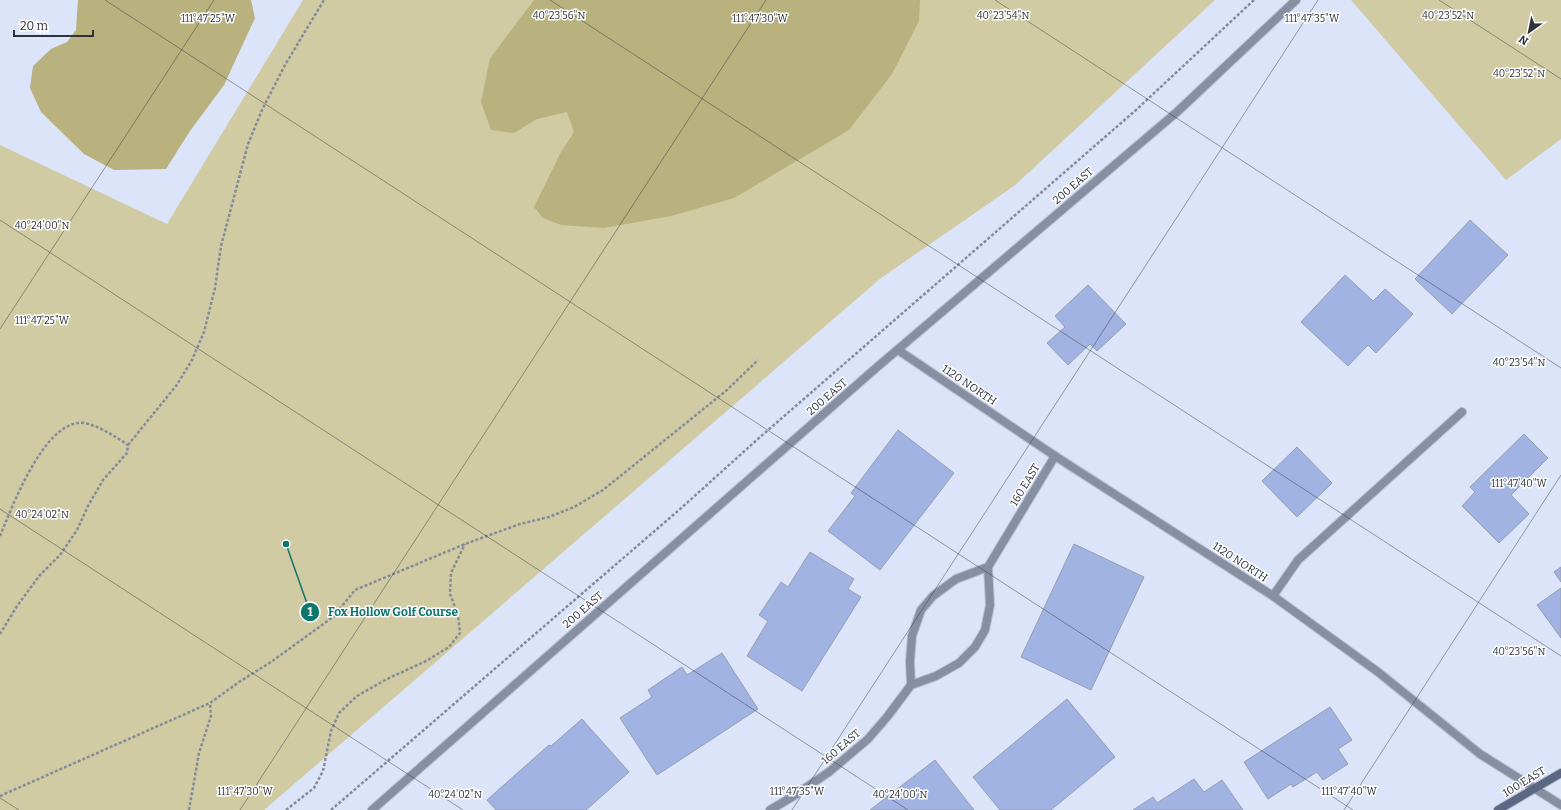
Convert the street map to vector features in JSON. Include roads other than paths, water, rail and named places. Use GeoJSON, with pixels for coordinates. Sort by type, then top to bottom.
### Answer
{"type":"FeatureCollection","features":[{"type":"Feature","properties":{"kind":"main road","name":"100 EAST"},"geometry":{"type":"LineString","coordinates":[[1498,810],[1561,773]]}},
{"type":"Feature","properties":{"kind":"street","name":"200 EAST"},"geometry":{"type":"LineString","coordinates":[[372,810],[898,350],[1177,112],[1296,0]]}},
{"type":"Feature","properties":{"kind":"street","name":"1120 NORTH"},"geometry":{"type":"LineString","coordinates":[[898,350],[1056,456],[1273,596],[1378,672],[1480,754],[1561,805]]}},
{"type":"Feature","properties":{"kind":"street"},"geometry":{"type":"LineString","coordinates":[[1273,596],[1298,560],[1462,412]]}},
{"type":"Feature","properties":{"kind":"street","name":"160 EAST"},"geometry":{"type":"LineString","coordinates":[[988,567],[1056,456]]}},
{"type":"Feature","properties":{"kind":"street"},"geometry":{"type":"LineString","coordinates":[[988,567],[990,605],[985,630],[975,647],[959,664],[936,676],[911,685],[910,662],[912,636],[921,610],[933,596],[956,579],[988,567]]}},
{"type":"Feature","properties":{"kind":"street","name":"160 EAST"},"geometry":{"type":"LineString","coordinates":[[770,810],[829,772],[868,739],[911,685]]}},
{"type":"Feature","properties":{"kind":"place","name":"Fox Hollow Golf Course"},"geometry":{"type":"Point","coordinates":[286,544]}}]}
